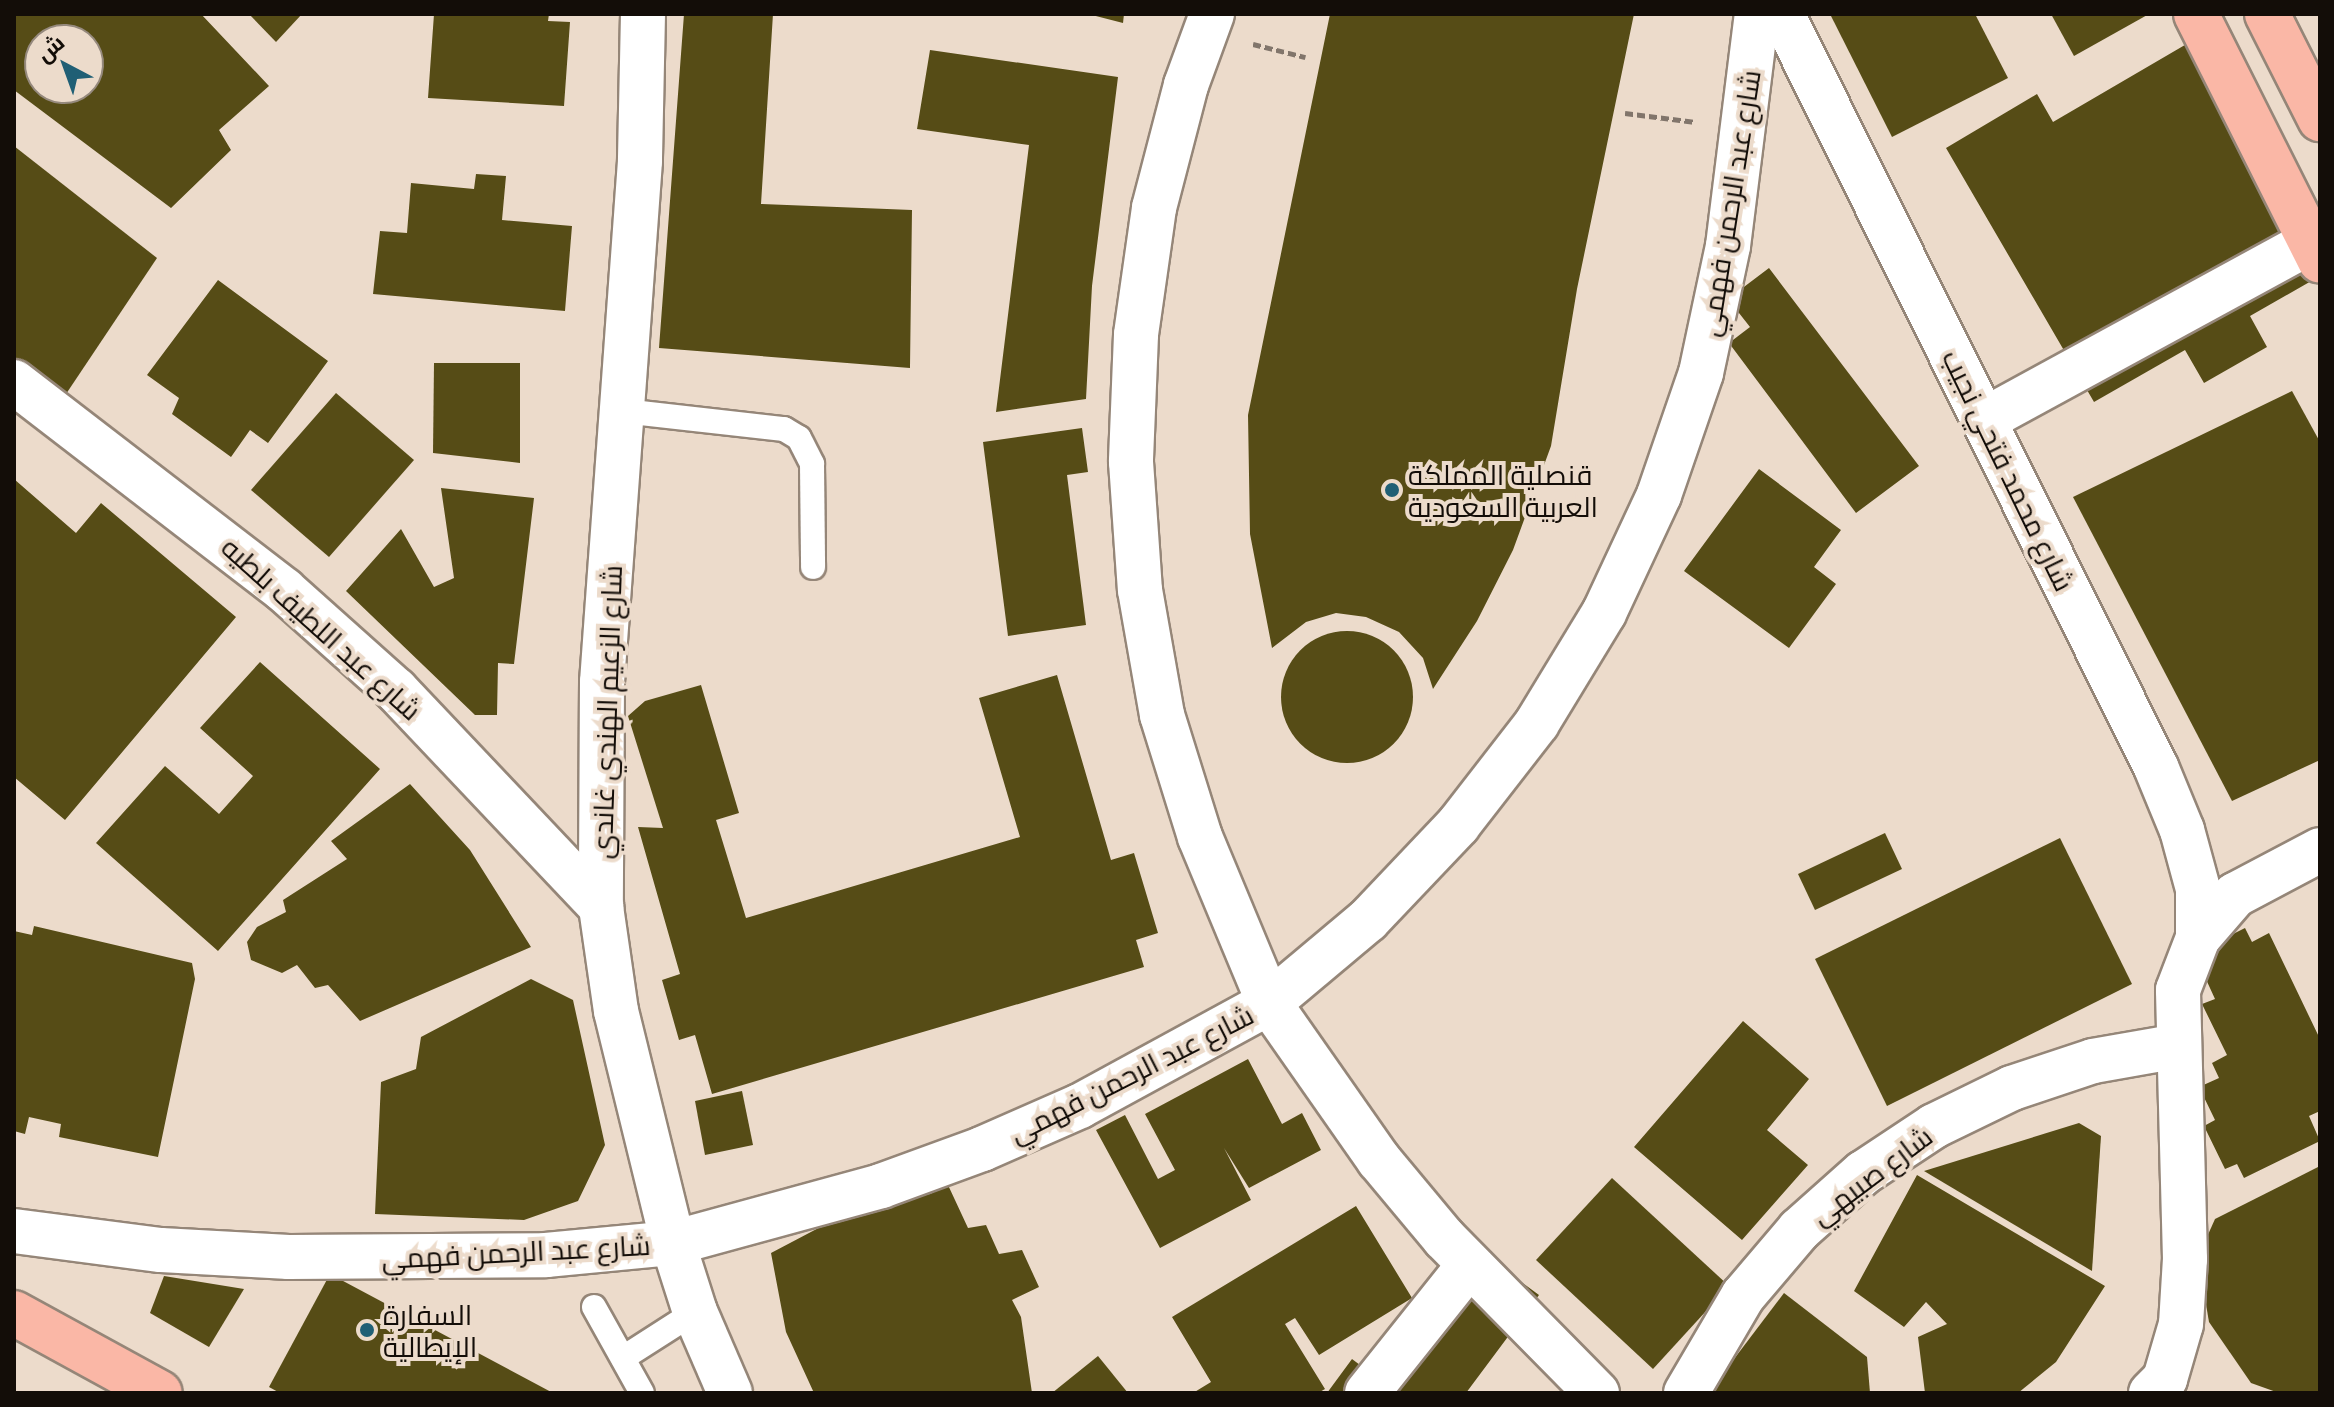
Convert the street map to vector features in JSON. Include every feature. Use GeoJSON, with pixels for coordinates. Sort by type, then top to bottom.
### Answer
{"type":"FeatureCollection","features":[{"type":"Feature","properties":{"kind":"highway"},"geometry":{"type":"LineString","coordinates":[[2196,14],[2315,252]]}},
{"type":"Feature","properties":{"kind":"highway"},"geometry":{"type":"LineString","coordinates":[[2267,14],[2320,119]]}},
{"type":"Feature","properties":{"kind":"highway"},"geometry":{"type":"LineString","coordinates":[[14,1313],[160,1393]]}},
{"type":"Feature","properties":{"kind":"street","name":"شارع الزعيم الهندي غاندي"},"geometry":{"type":"LineString","coordinates":[[643,14],[640,161],[602,682],[601,907],[616,1011],[673,1243],[695,1312],[730,1393]]}},
{"type":"Feature","properties":{"kind":"street"},"geometry":{"type":"LineString","coordinates":[[1212,14],[1186,85],[1154,208],[1136,335],[1131,462],[1140,590],[1162,715],[1200,837],[1269,1003],[1379,1160],[1469,1265],[1597,1393]]}},
{"type":"Feature","properties":{"kind":"street","name":"شارع عبد الرحمن فهمي"},"geometry":{"type":"LineString","coordinates":[[14,1231],[161,1250],[289,1257],[546,1255],[673,1243],[881,1186],[982,1149],[1121,1085],[1269,1003],[1368,920],[1458,825],[1537,723],[1604,613],[1659,495],[1701,373],[1728,246],[1757,14]]}},
{"type":"Feature","properties":{"kind":"street","name":"شارع محمد فتحي نجيب"},"geometry":{"type":"LineString","coordinates":[[1782,14],[2167,792],[2198,889],[2198,938]]}},
{"type":"Feature","properties":{"kind":"street"},"geometry":{"type":"LineString","coordinates":[[1984,420],[2315,252]]}},
{"type":"Feature","properties":{"kind":"street","name":"شارع عبد اللطيف بلطيه"},"geometry":{"type":"LineString","coordinates":[[14,382],[169,496],[318,620],[501,796],[601,907]]}},
{"type":"Feature","properties":{"kind":"street"},"geometry":{"type":"LineString","coordinates":[[2166,1388],[2181,1324],[2185,1259],[2178,990],[2198,938],[2235,895],[2320,850]]}},
{"type":"Feature","properties":{"kind":"street","name":"شارع صبيهي"},"geometry":{"type":"LineString","coordinates":[[1686,1393],[1743,1296],[1799,1230],[1863,1173],[1934,1126],[2012,1088],[2093,1061],[2178,1046]]}},
{"type":"Feature","properties":{"kind":"street"},"geometry":{"type":"LineString","coordinates":[[1367,1393],[1469,1265]]}},
{"type":"Feature","properties":{"kind":"lane"},"geometry":{"type":"LineString","coordinates":[[623,411],[784,429],[799,438],[812,464],[813,567]]}},
{"type":"Feature","properties":{"kind":"lane"},"geometry":{"type":"LineString","coordinates":[[594,1307],[642,1393]]}},
{"type":"Feature","properties":{"kind":"lane"},"geometry":{"type":"LineString","coordinates":[[623,1358],[695,1312]]}},
{"type":"Feature","properties":{"kind":"path"},"geometry":{"type":"LineString","coordinates":[[1625,113],[1743,128]]}},
{"type":"Feature","properties":{"kind":"building"},"geometry":{"type":"Polygon","coordinates":[[[14,14],[201,14],[269,86],[219,130],[231,150],[171,208],[33,104],[104,104],[104,24],[24,24],[24,98],[14,90],[14,14]]]}},
{"type":"Feature","properties":{"kind":"building"},"geometry":{"type":"Polygon","coordinates":[[[249,14],[302,14],[276,42],[249,14]]]}},
{"type":"Feature","properties":{"kind":"building"},"geometry":{"type":"Polygon","coordinates":[[[434,14],[549,14],[548,21],[570,22],[564,106],[428,98],[434,14]]]}},
{"type":"Feature","properties":{"kind":"building"},"geometry":{"type":"Polygon","coordinates":[[[684,14],[773,14],[761,204],[912,210],[910,368],[659,348],[684,14]]]}},
{"type":"Feature","properties":{"kind":"building"},"geometry":{"type":"Polygon","coordinates":[[[1088,14],[1124,14],[1123,23],[1088,14]]]}},
{"type":"Feature","properties":{"kind":"building"},"geometry":{"type":"Polygon","coordinates":[[[1330,14],[1634,14],[1577,289],[1551,446],[1513,550],[1477,621],[1433,689],[1423,658],[1399,632],[1366,617],[1336,613],[1306,622],[1272,648],[1250,534],[1248,415],[1330,14]]]}},
{"type":"Feature","properties":{"kind":"building"},"geometry":{"type":"Polygon","coordinates":[[[1830,14],[1975,14],[2008,78],[1892,137],[1830,14]]]}},
{"type":"Feature","properties":{"kind":"building"},"geometry":{"type":"Polygon","coordinates":[[[2051,14],[2149,14],[2074,56],[2051,14]]]}},
{"type":"Feature","properties":{"kind":"building"},"geometry":{"type":"Polygon","coordinates":[[[2214,28],[2320,210],[2320,276],[2250,316],[2267,347],[2204,383],[2185,350],[2094,402],[1946,148],[2037,94],[2053,122],[2214,28]]]}},
{"type":"Feature","properties":{"kind":"building"},"geometry":{"type":"Polygon","coordinates":[[[930,50],[1118,77],[1092,286],[1086,399],[996,412],[1029,145],[917,129],[930,50]]]}},
{"type":"Feature","properties":{"kind":"building"},"geometry":{"type":"Polygon","coordinates":[[[14,146],[157,258],[64,397],[14,357],[14,146]]]}},
{"type":"Feature","properties":{"kind":"building"},"geometry":{"type":"Polygon","coordinates":[[[476,174],[506,176],[502,220],[572,226],[565,311],[373,294],[380,231],[407,233],[411,183],[474,189],[476,174]]]}},
{"type":"Feature","properties":{"kind":"building"},"geometry":{"type":"Polygon","coordinates":[[[1769,268],[1919,466],[1856,513],[1729,343],[1750,327],[1728,299],[1769,268]]]}},
{"type":"Feature","properties":{"kind":"building"},"geometry":{"type":"Polygon","coordinates":[[[218,280],[328,361],[268,443],[250,430],[231,457],[172,414],[179,398],[147,375],[218,280]]]}},
{"type":"Feature","properties":{"kind":"building"},"geometry":{"type":"Polygon","coordinates":[[[434,363],[520,363],[520,463],[433,453],[434,363]]]}},
{"type":"Feature","properties":{"kind":"building"},"geometry":{"type":"Polygon","coordinates":[[[2292,391],[2320,442],[2320,760],[2232,801],[2073,497],[2292,391]]]}},
{"type":"Feature","properties":{"kind":"building"},"geometry":{"type":"Polygon","coordinates":[[[336,393],[414,460],[329,557],[251,490],[336,393]]]}},
{"type":"Feature","properties":{"kind":"building"},"geometry":{"type":"Polygon","coordinates":[[[1082,428],[1088,472],[1067,475],[1086,625],[1008,636],[983,442],[1082,428]]]}},
{"type":"Feature","properties":{"kind":"building"},"geometry":{"type":"Polygon","coordinates":[[[1759,469],[1841,530],[1814,567],[1836,584],[1789,648],[1684,571],[1759,469]]]}},
{"type":"Feature","properties":{"kind":"building"},"geometry":{"type":"Polygon","coordinates":[[[14,479],[76,533],[101,503],[236,617],[65,820],[14,777],[14,479]]]}},
{"type":"Feature","properties":{"kind":"building"},"geometry":{"type":"Polygon","coordinates":[[[441,488],[534,498],[514,664],[498,663],[497,715],[475,715],[346,591],[401,529],[434,587],[454,578],[441,488]]]}},
{"type":"Feature","properties":{"kind":"building"},"geometry":{"type":"Polygon","coordinates":[[[1347,631],[1372,636],[1393,651],[1408,672],[1413,697],[1408,722],[1393,743],[1372,758],[1347,763],[1322,758],[1301,743],[1286,722],[1281,697],[1286,672],[1301,651],[1322,636],[1347,631]]]}},
{"type":"Feature","properties":{"kind":"building"},"geometry":{"type":"Polygon","coordinates":[[[260,662],[380,769],[218,951],[96,843],[165,766],[219,814],[253,776],[200,728],[260,662]]]}},
{"type":"Feature","properties":{"kind":"building"},"geometry":{"type":"Polygon","coordinates":[[[1057,675],[1111,860],[1134,853],[1158,933],[1136,940],[1144,967],[712,1094],[695,1035],[679,1040],[662,980],[680,974],[638,827],[663,828],[628,716],[645,701],[701,685],[739,813],[716,820],[746,918],[1020,837],[979,698],[1057,675]]]}},
{"type":"Feature","properties":{"kind":"building"},"geometry":{"type":"Polygon","coordinates":[[[410,784],[470,850],[531,947],[360,1021],[328,985],[315,988],[297,965],[282,973],[251,960],[247,942],[257,927],[286,912],[283,900],[347,859],[331,841],[410,784]]]}},
{"type":"Feature","properties":{"kind":"building"},"geometry":{"type":"Polygon","coordinates":[[[1885,833],[1902,869],[1815,910],[1798,874],[1885,833]]]}},
{"type":"Feature","properties":{"kind":"building"},"geometry":{"type":"Polygon","coordinates":[[[2060,838],[2132,984],[1887,1106],[1815,959],[2060,838]]]}},
{"type":"Feature","properties":{"kind":"building"},"geometry":{"type":"Polygon","coordinates":[[[34,926],[192,963],[195,979],[158,1157],[59,1137],[61,1124],[29,1117],[25,1134],[14,1131],[14,931],[32,935],[34,926]]]}},
{"type":"Feature","properties":{"kind":"building"},"geometry":{"type":"Polygon","coordinates":[[[2245,928],[2252,942],[2269,933],[2320,1039],[2320,1111],[2309,1116],[2320,1141],[2244,1178],[2237,1164],[2225,1169],[2204,1126],[2215,1120],[2199,1087],[2219,1078],[2212,1063],[2227,1055],[2202,1004],[2215,999],[2199,964],[2207,947],[2245,928]]]}},
{"type":"Feature","properties":{"kind":"building"},"geometry":{"type":"Polygon","coordinates":[[[531,979],[573,1000],[605,1145],[578,1201],[524,1220],[375,1214],[381,1082],[416,1069],[421,1037],[531,979]]]}},
{"type":"Feature","properties":{"kind":"building"},"geometry":{"type":"Polygon","coordinates":[[[1743,1021],[1809,1079],[1767,1130],[1808,1165],[1742,1240],[1634,1147],[1743,1021]]]}},
{"type":"Feature","properties":{"kind":"building"},"geometry":{"type":"Polygon","coordinates":[[[1248,1059],[1282,1124],[1302,1113],[1321,1150],[1249,1188],[1224,1148],[1251,1200],[1160,1248],[1096,1130],[1125,1115],[1158,1179],[1175,1170],[1145,1114],[1248,1059]]]}},
{"type":"Feature","properties":{"kind":"building"},"geometry":{"type":"Polygon","coordinates":[[[742,1091],[753,1145],[705,1155],[695,1101],[742,1091]]]}},
{"type":"Feature","properties":{"kind":"building"},"geometry":{"type":"Polygon","coordinates":[[[2079,1123],[2101,1136],[2092,1271],[1924,1171],[2079,1123]]]}},
{"type":"Feature","properties":{"kind":"building"},"geometry":{"type":"Polygon","coordinates":[[[2320,1166],[2320,1393],[2279,1393],[2251,1383],[2209,1322],[2198,1257],[2215,1219],[2320,1166]]]}},
{"type":"Feature","properties":{"kind":"building"},"geometry":{"type":"Polygon","coordinates":[[[1917,1175],[2105,1286],[2056,1362],[2018,1393],[1925,1393],[1918,1337],[1947,1324],[1926,1302],[1904,1327],[1854,1291],[1917,1175]]]}},
{"type":"Feature","properties":{"kind":"building"},"geometry":{"type":"Polygon","coordinates":[[[1612,1178],[1729,1286],[1653,1369],[1536,1260],[1612,1178]]]}},
{"type":"Feature","properties":{"kind":"building"},"geometry":{"type":"Polygon","coordinates":[[[948,1185],[968,1228],[986,1225],[999,1254],[1022,1250],[1039,1287],[1012,1300],[1021,1317],[1032,1393],[814,1393],[786,1332],[771,1253],[866,1203],[930,1194],[948,1185]]]}},
{"type":"Feature","properties":{"kind":"building"},"geometry":{"type":"Polygon","coordinates":[[[1356,1206],[1412,1298],[1319,1355],[1295,1318],[1285,1324],[1325,1389],[1318,1393],[1193,1393],[1211,1382],[1172,1317],[1356,1206]]]}},
{"type":"Feature","properties":{"kind":"building"},"geometry":{"type":"Polygon","coordinates":[[[1473,1247],[1539,1295],[1466,1393],[1327,1393],[1352,1359],[1376,1377],[1473,1247]]]}},
{"type":"Feature","properties":{"kind":"building","name":"السفارة الإيطالية"},"geometry":{"type":"Polygon","coordinates":[[[330,1274],[553,1393],[280,1393],[269,1387],[330,1274]]]}},
{"type":"Feature","properties":{"kind":"building"},"geometry":{"type":"Polygon","coordinates":[[[164,1276],[244,1289],[209,1347],[150,1313],[164,1276]]]}},
{"type":"Feature","properties":{"kind":"building"},"geometry":{"type":"Polygon","coordinates":[[[1784,1293],[1867,1357],[1870,1393],[1716,1393],[1712,1388],[1784,1293]]]}},
{"type":"Feature","properties":{"kind":"building"},"geometry":{"type":"Polygon","coordinates":[[[1098,1356],[1128,1393],[1052,1393],[1098,1356]]]}},
{"type":"Feature","properties":{"kind":"place","name":"قنصلية المملكة العربية السعودية"},"geometry":{"type":"Point","coordinates":[1392,490]}},
{"type":"Feature","properties":{"kind":"place","name":"السفارة الإيطالية"},"geometry":{"type":"Point","coordinates":[367,1330]}}]}
